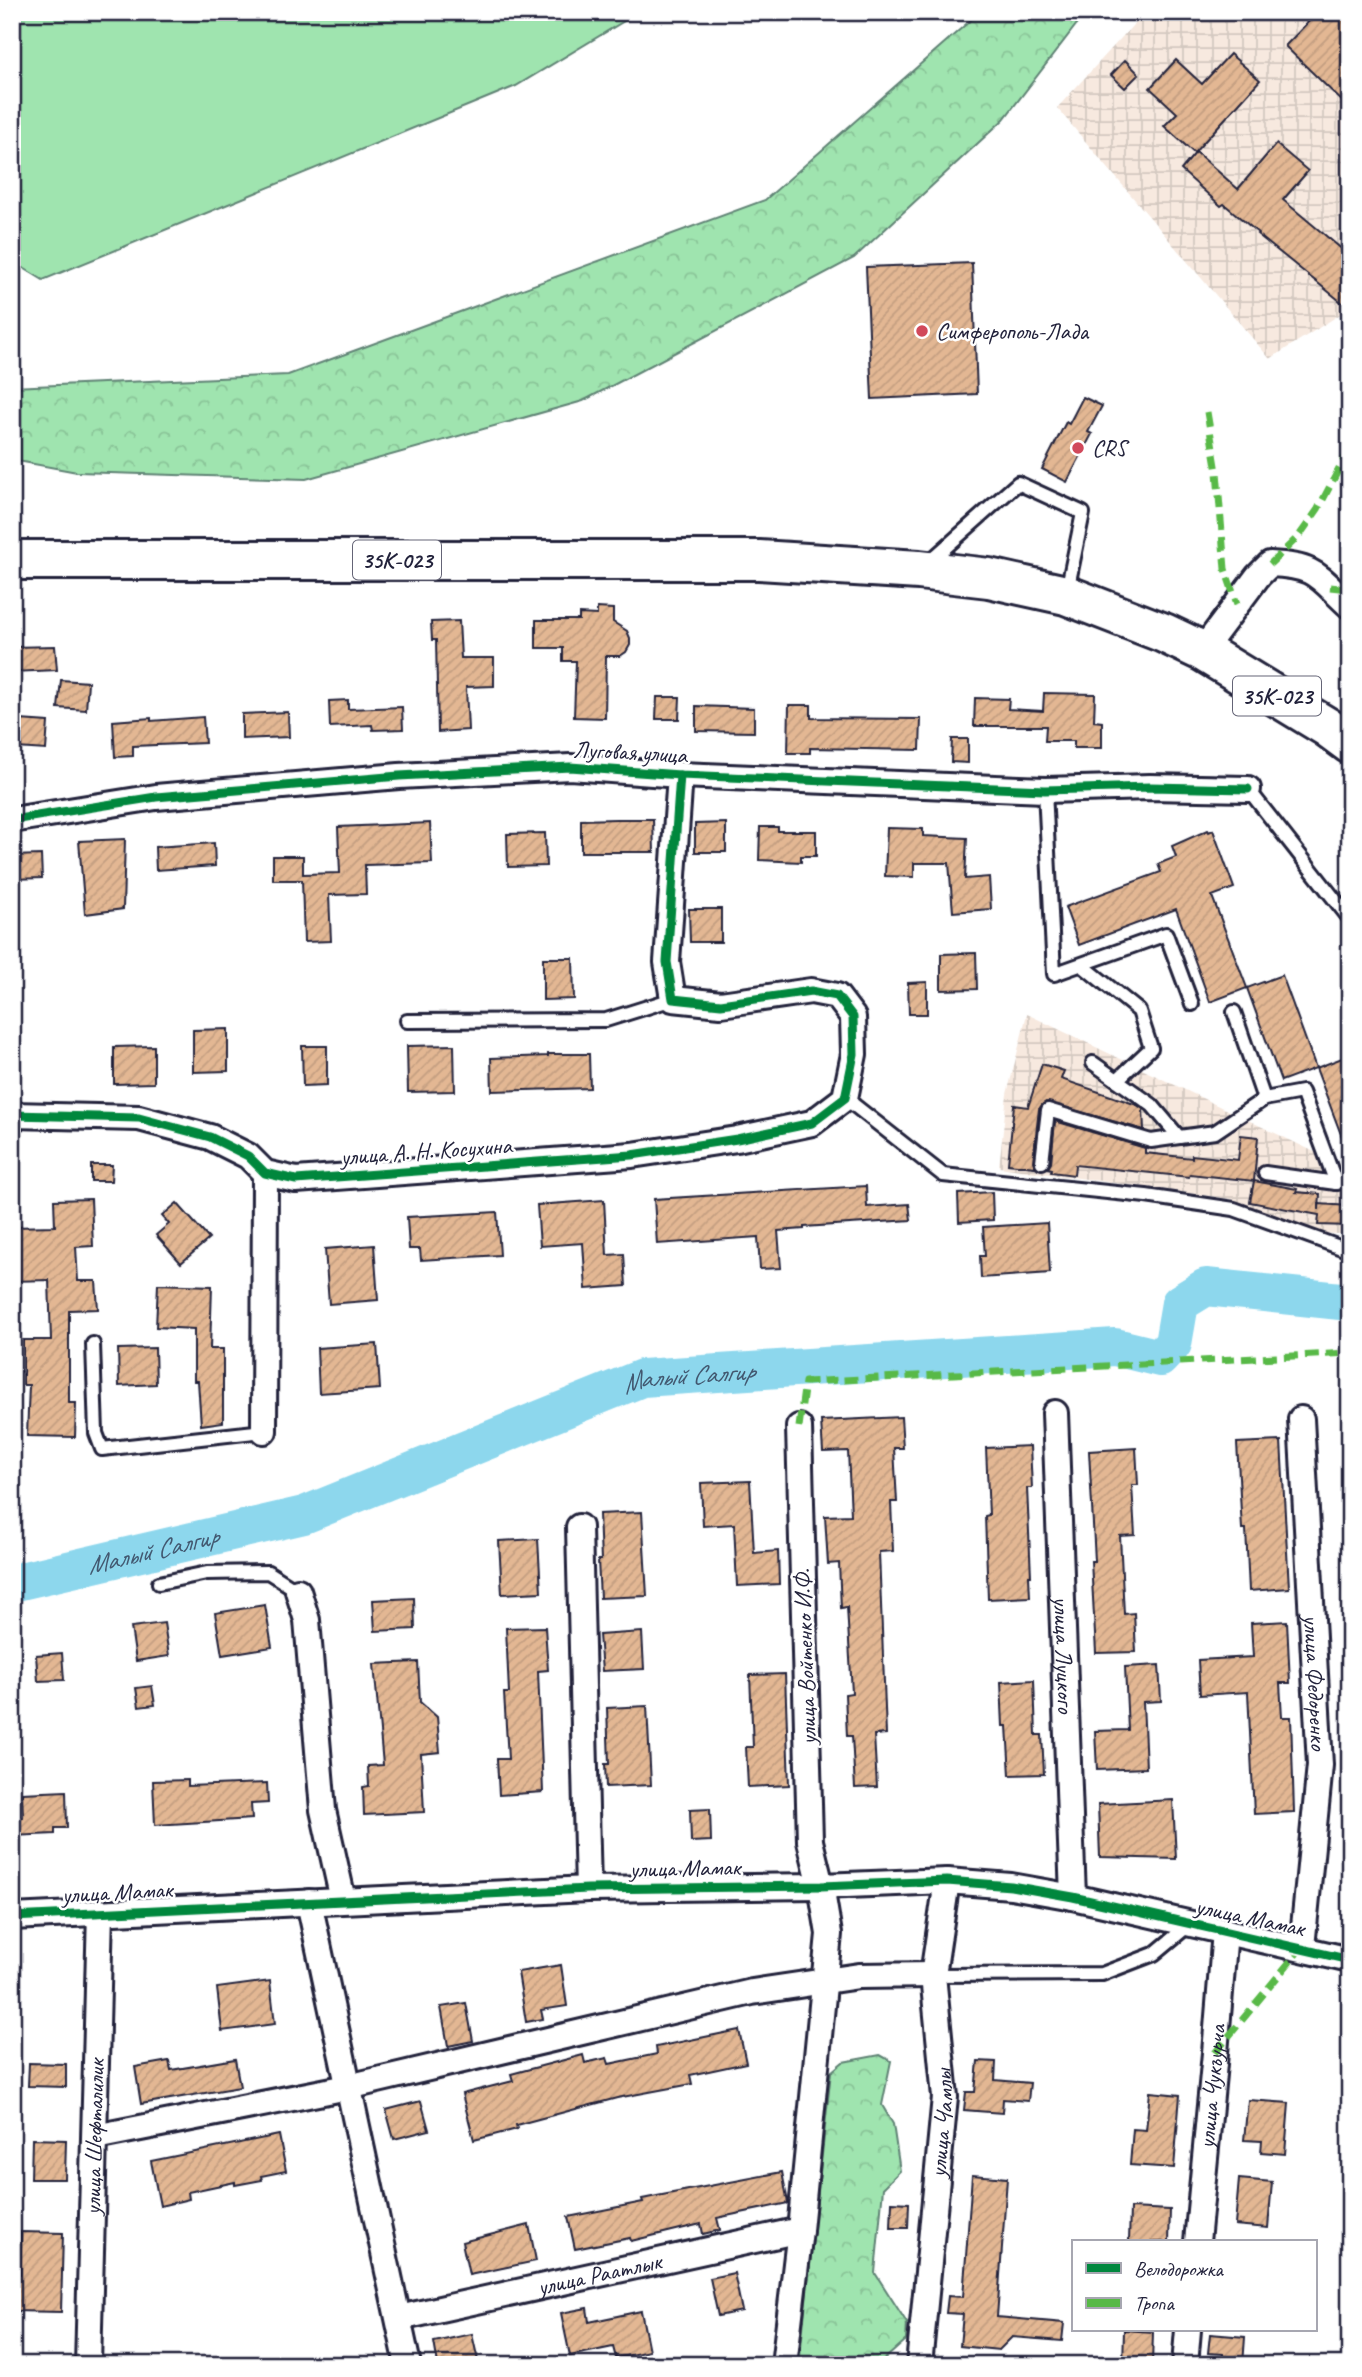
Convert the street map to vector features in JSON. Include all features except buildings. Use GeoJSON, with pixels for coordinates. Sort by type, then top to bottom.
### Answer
{"type":"FeatureCollection","features":[{"type":"Feature","properties":{"kind":"main road","name":"35К-023"},"geometry":{"type":"LineString","coordinates":[[12,560],[759,560],[919,570],[989,578],[1066,595],[1202,651],[1327,727],[1350,744]]}},
{"type":"Feature","properties":{"kind":"street"},"geometry":{"type":"LineString","coordinates":[[1202,651],[1270,564],[1304,567],[1319,575],[1350,606]]}},
{"type":"Feature","properties":{"kind":"street","name":"Луговая улица"},"geometry":{"type":"LineString","coordinates":[[12,820],[156,797],[399,776],[570,767],[680,775],[1045,790],[1248,789]]}},
{"type":"Feature","properties":{"kind":"street"},"geometry":{"type":"LineString","coordinates":[[680,775],[667,962],[673,999],[721,1003],[811,991],[837,996],[853,1017],[854,1054],[845,1098]]}},
{"type":"Feature","properties":{"kind":"street","name":"улица А. Н. Косухина"},"geometry":{"type":"LineString","coordinates":[[12,1115],[139,1118],[210,1138],[248,1156],[265,1173],[296,1180],[632,1155],[737,1139],[812,1123],[845,1098]]}},
{"type":"Feature","properties":{"kind":"street"},"geometry":{"type":"LineString","coordinates":[[264,1431],[265,1173]]}},
{"type":"Feature","properties":{"kind":"street","name":"улица Луцкого"},"geometry":{"type":"LineString","coordinates":[[1055,1413],[1073,1897]]}},
{"type":"Feature","properties":{"kind":"street","name":"улица Федоренко"},"geometry":{"type":"LineString","coordinates":[[1301,1419],[1320,1765],[1302,1947]]}},
{"type":"Feature","properties":{"kind":"street","name":"улица Войтенко И.Ф."},"geometry":{"type":"LineString","coordinates":[[784,2365],[829,1934],[810,1841],[799,1427]]}},
{"type":"Feature","properties":{"kind":"street"},"geometry":{"type":"LineString","coordinates":[[579,1527],[588,1889]]}},
{"type":"Feature","properties":{"kind":"street"},"geometry":{"type":"LineString","coordinates":[[298,1591],[307,1620],[323,1810],[343,1900]]}},
{"type":"Feature","properties":{"kind":"street","name":"улица Мамак"},"geometry":{"type":"LineString","coordinates":[[12,1917],[588,1889],[821,1886],[947,1881],[1011,1886],[1073,1897],[1350,1960]]}},
{"type":"Feature","properties":{"kind":"street","name":"улица Чамлы"},"geometry":{"type":"LineString","coordinates":[[919,2365],[945,2097],[933,1975],[947,1881]]}},
{"type":"Feature","properties":{"kind":"street"},"geometry":{"type":"LineString","coordinates":[[309,1902],[408,2365]]}},
{"type":"Feature","properties":{"kind":"street","name":"улица Шефталилик"},"geometry":{"type":"LineString","coordinates":[[88,2365],[100,1912]]}},
{"type":"Feature","properties":{"kind":"street","name":"улица Чукъурча"},"geometry":{"type":"LineString","coordinates":[[1197,2240],[1225,1930]]}},
{"type":"Feature","properties":{"kind":"street"},"geometry":{"type":"LineString","coordinates":[[96,2137],[348,2087],[752,1992],[859,1976],[933,1975]]}},
{"type":"Feature","properties":{"kind":"street","name":"улица Раатлык"},"geometry":{"type":"LineString","coordinates":[[399,2318],[800,2230]]}},
{"type":"Feature","properties":{"kind":"street"},"geometry":{"type":"LineString","coordinates":[[1185,2365],[1188,2332]]}},
{"type":"Feature","properties":{"kind":"lane"},"geometry":{"type":"LineString","coordinates":[[919,570],[1018,483],[1083,513],[1066,595]]}},
{"type":"Feature","properties":{"kind":"lane"},"geometry":{"type":"LineString","coordinates":[[1248,789],[1350,919]]}},
{"type":"Feature","properties":{"kind":"lane"},"geometry":{"type":"LineString","coordinates":[[1045,790],[1054,974],[1166,934],[1192,1004]]}},
{"type":"Feature","properties":{"kind":"lane"},"geometry":{"type":"LineString","coordinates":[[1082,965],[1139,1011],[1151,1048],[1117,1080]]}},
{"type":"Feature","properties":{"kind":"lane"},"geometry":{"type":"LineString","coordinates":[[407,1020],[606,1020],[673,999]]}},
{"type":"Feature","properties":{"kind":"lane"},"geometry":{"type":"LineString","coordinates":[[1234,1012],[1264,1099]]}},
{"type":"Feature","properties":{"kind":"lane"},"geometry":{"type":"LineString","coordinates":[[1093,1063],[1152,1105],[1178,1137]]}},
{"type":"Feature","properties":{"kind":"lane"},"geometry":{"type":"LineString","coordinates":[[1042,1162],[1048,1110],[1151,1141],[1215,1132],[1264,1099],[1302,1092],[1336,1183]]}},
{"type":"Feature","properties":{"kind":"lane"},"geometry":{"type":"LineString","coordinates":[[845,1098],[943,1175],[1146,1196],[1234,1209],[1350,1251]]}},
{"type":"Feature","properties":{"kind":"lane"},"geometry":{"type":"LineString","coordinates":[[1265,1173],[1336,1183],[1350,1181]]}},
{"type":"Feature","properties":{"kind":"lane"},"geometry":{"type":"LineString","coordinates":[[93,1344],[96,1433],[102,1449],[264,1431]]}},
{"type":"Feature","properties":{"kind":"lane"},"geometry":{"type":"LineString","coordinates":[[159,1583],[206,1573],[268,1572],[298,1591]]}},
{"type":"Feature","properties":{"kind":"lane"},"geometry":{"type":"LineString","coordinates":[[933,1975],[1102,1974],[1154,1954],[1191,1923]]}},
{"type":"Feature","properties":{"kind":"shaded area"},"geometry":{"type":"Polygon","coordinates":[[[1145,12],[1350,12],[1350,308],[1270,359],[1057,108],[1145,12]]]}},
{"type":"Feature","properties":{"kind":"shaded area"},"geometry":{"type":"Polygon","coordinates":[[[1027,1014],[1350,1169],[1350,1235],[1324,1233],[1231,1199],[999,1167],[1007,1094],[1027,1014]]]}},
{"type":"Feature","properties":{"kind":"green space"},"geometry":{"type":"Polygon","coordinates":[[[12,12],[639,12],[516,86],[43,280],[12,261],[12,12]]]}},
{"type":"Feature","properties":{"kind":"green space"},"geometry":{"type":"Polygon","coordinates":[[[980,12],[1086,12],[1004,119],[854,258],[583,401],[306,479],[77,472],[12,460],[12,387],[288,375],[765,200],[980,12]]]}},
{"type":"Feature","properties":{"kind":"green space"},"geometry":{"type":"Polygon","coordinates":[[[880,2055],[891,2061],[882,2105],[893,2124],[900,2171],[883,2188],[875,2273],[907,2323],[906,2340],[878,2365],[799,2365],[831,2072],[843,2062],[880,2055]]]}},
{"type":"Feature","properties":{"kind":"waterway","name":"Малый Салгир"},"geometry":{"type":"LineString","coordinates":[[12,1583],[304,1515],[642,1378],[1115,1347],[1160,1358],[1173,1344],[1180,1303],[1206,1287],[1350,1302]]}},
{"type":"Feature","properties":{"kind":"marked path"},"geometry":{"type":"LineString","coordinates":[[1207,412],[1217,472],[1225,569],[1237,604]]}},
{"type":"Feature","properties":{"kind":"marked path"},"geometry":{"type":"LineString","coordinates":[[1270,564],[1299,536],[1318,509],[1350,448]]}},
{"type":"Feature","properties":{"kind":"marked path"},"geometry":{"type":"LineString","coordinates":[[1330,587],[1350,589]]}},
{"type":"Feature","properties":{"kind":"marked path"},"geometry":{"type":"LineString","coordinates":[[799,1427],[805,1382],[1350,1353]]}},
{"type":"Feature","properties":{"kind":"marked path"},"geometry":{"type":"LineString","coordinates":[[1215,2053],[1302,1947]]}},
{"type":"Feature","properties":{"kind":"cycle path"},"geometry":{"type":"LineString","coordinates":[[12,820],[156,797],[399,776],[570,767],[680,775],[1045,790],[1150,787],[1248,789]]}},
{"type":"Feature","properties":{"kind":"cycle path"},"geometry":{"type":"LineString","coordinates":[[12,1115],[139,1118],[210,1137],[248,1156],[265,1173],[296,1180],[632,1155],[737,1139],[812,1123],[845,1098],[854,1054],[853,1017],[837,996],[811,991],[721,1004],[673,999],[667,962],[680,775]]}},
{"type":"Feature","properties":{"kind":"cycle path"},"geometry":{"type":"LineString","coordinates":[[12,1917],[588,1889],[821,1886],[947,1881],[1011,1886],[1073,1897],[1350,1960]]}},
{"type":"Feature","properties":{"kind":"place","name":"Симферополь-Лада"},"geometry":{"type":"Point","coordinates":[922,331]}},
{"type":"Feature","properties":{"kind":"place","name":"CRS"},"geometry":{"type":"Point","coordinates":[1078,448]}}]}
